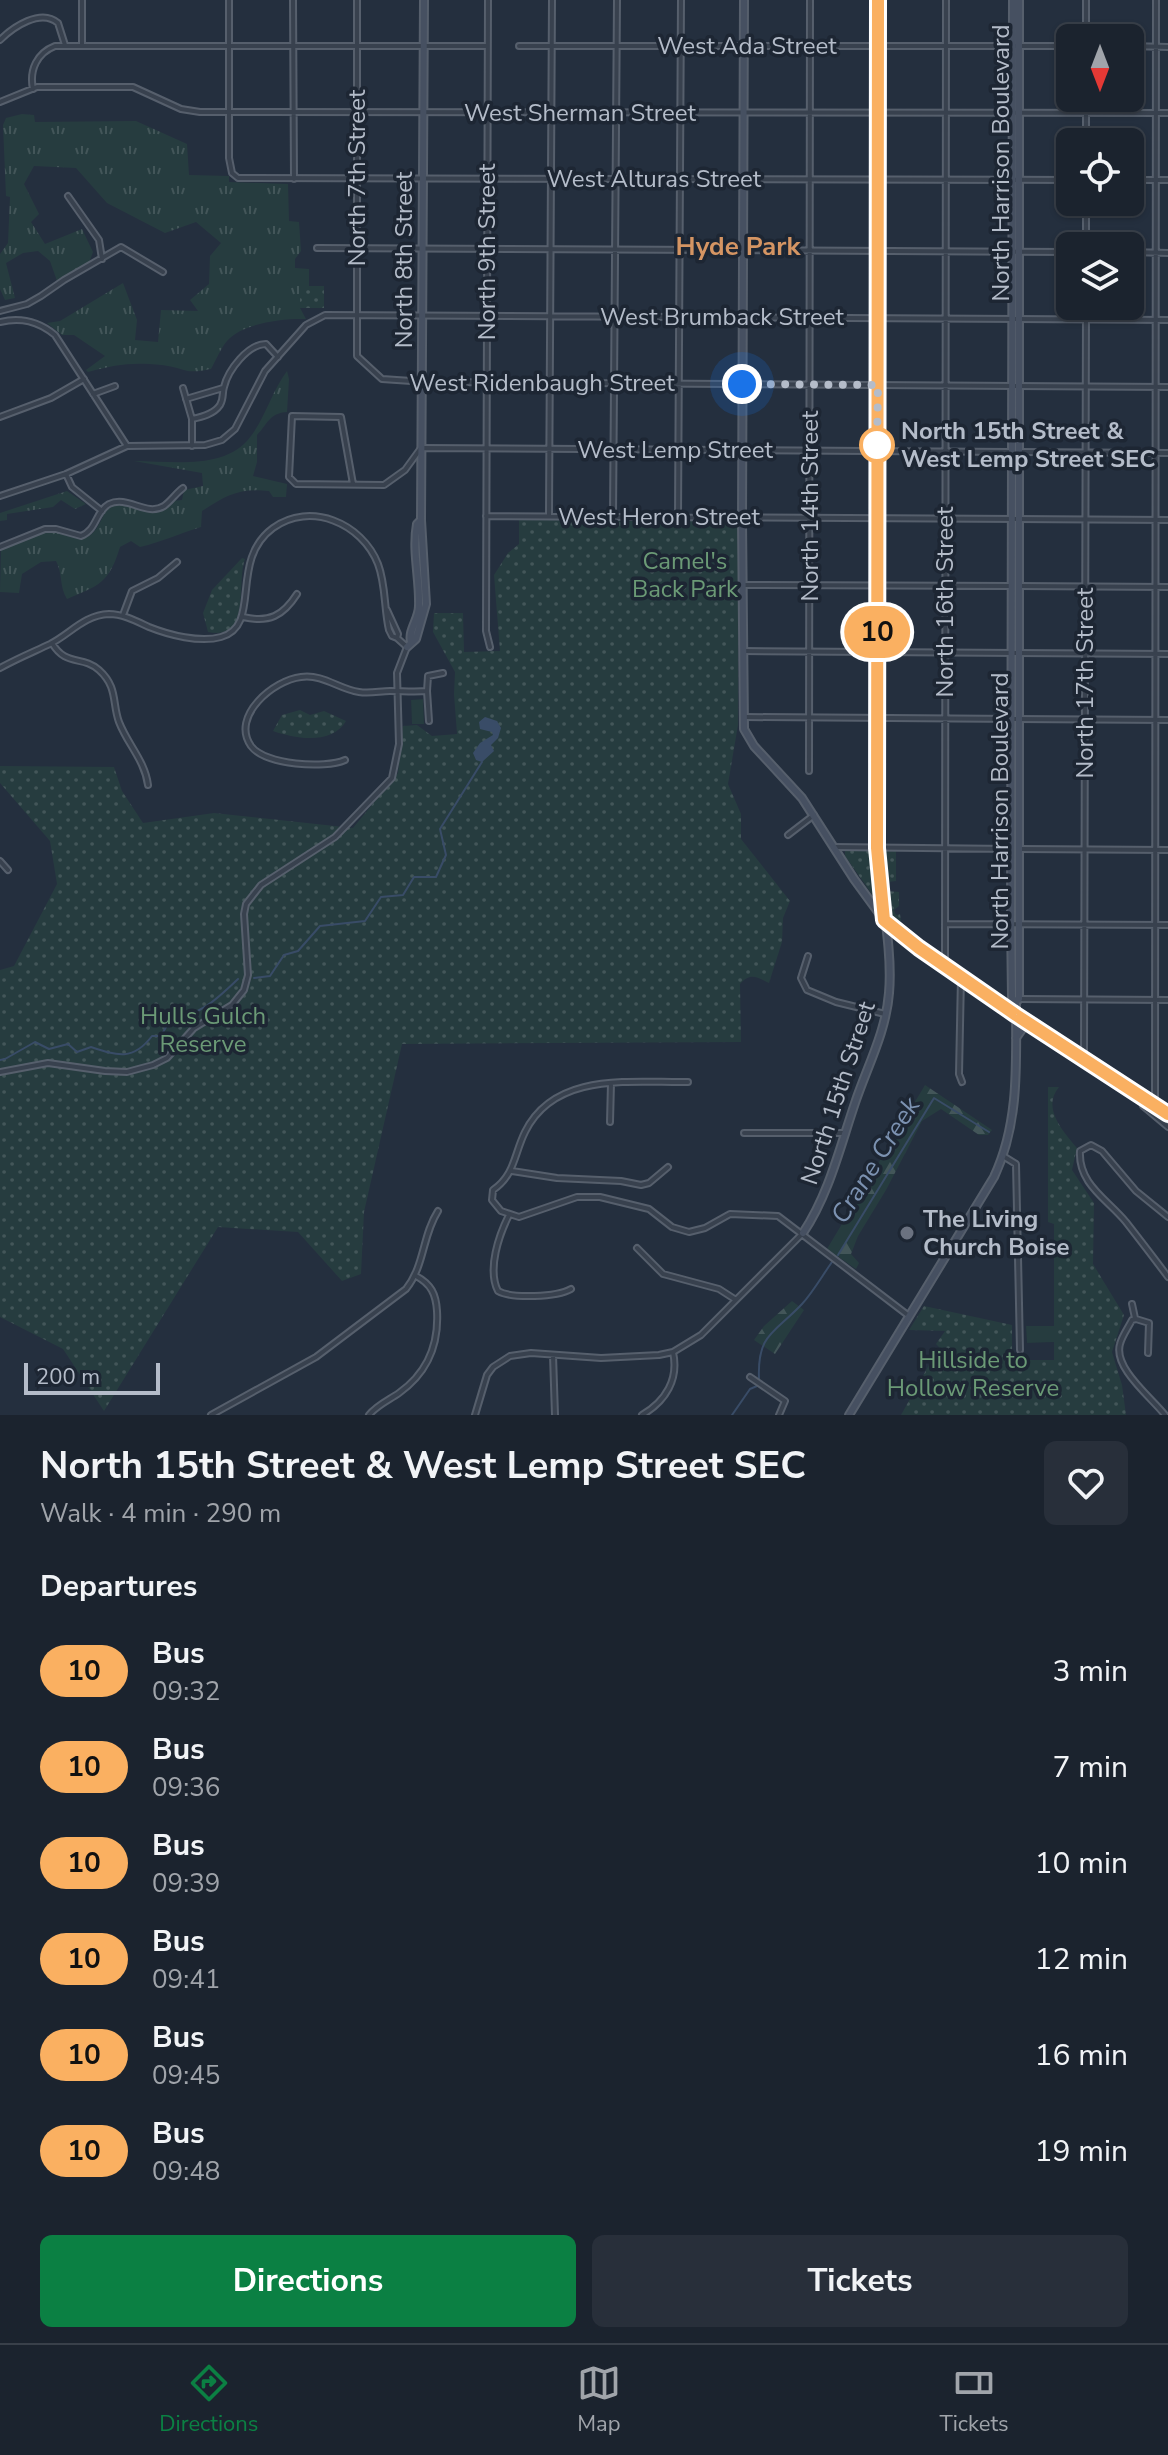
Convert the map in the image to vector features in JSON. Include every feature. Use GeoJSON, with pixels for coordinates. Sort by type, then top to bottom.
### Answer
{"type":"FeatureCollection","features":[{"type":"Feature","properties":{"kind":"street"},"geometry":{"type":"LineString","coordinates":[[82,0],[82,46]]}},
{"type":"Feature","properties":{"kind":"street"},"geometry":{"type":"LineString","coordinates":[[229,0],[229,112]]}},
{"type":"Feature","properties":{"kind":"street"},"geometry":{"type":"LineString","coordinates":[[293,0],[294,179]]}},
{"type":"Feature","properties":{"kind":"street","name":"North 7th Street"},"geometry":{"type":"LineString","coordinates":[[357,0],[357,356]]}},
{"type":"Feature","properties":{"kind":"street","name":"North 8th Street"},"geometry":{"type":"LineString","coordinates":[[0,1072],[48,1063],[118,1072],[145,1068],[167,1058],[194,1028],[232,1005],[247,983],[244,914],[253,893],[279,872],[335,837],[392,778],[399,744],[396,691],[399,663],[409,645],[420,608],[415,544],[417,524],[421,520],[424,0]]}},
{"type":"Feature","properties":{"kind":"street","name":"North 9th Street"},"geometry":{"type":"LineString","coordinates":[[488,0],[486,631],[490,647]]}},
{"type":"Feature","properties":{"kind":"street"},"geometry":{"type":"LineString","coordinates":[[549,516],[552,0]]}},
{"type":"Feature","properties":{"kind":"street"},"geometry":{"type":"LineString","coordinates":[[613,517],[617,0]]}},
{"type":"Feature","properties":{"kind":"street"},"geometry":{"type":"LineString","coordinates":[[678,517],[681,0]]}},
{"type":"Feature","properties":{"kind":"street"},"geometry":{"type":"LineString","coordinates":[[744,0],[743,717],[750,741],[783,775],[814,815],[884,920],[1016,1015],[1168,1114]]}},
{"type":"Feature","properties":{"kind":"street","name":"North 14th Street"},"geometry":{"type":"LineString","coordinates":[[809,771],[810,0]]}},
{"type":"Feature","properties":{"kind":"street","name":"North 15th Street"},"geometry":{"type":"LineString","coordinates":[[803,1233],[820,1203],[845,1133],[885,1014],[889,982],[877,848],[878,0]]}},
{"type":"Feature","properties":{"kind":"street","name":"North 16th Street"},"geometry":{"type":"LineString","coordinates":[[945,964],[946,0]]}},
{"type":"Feature","properties":{"kind":"street","name":"North Harrison Boulevard"},"geometry":{"type":"LineString","coordinates":[[1013,0],[1016,47],[1016,452],[1012,992],[1017,1001]]}},
{"type":"Feature","properties":{"kind":"street","name":"North Harrison Boulevard"},"geometry":{"type":"LineString","coordinates":[[1016,47],[1019,0]]}},
{"type":"Feature","properties":{"kind":"street"},"geometry":{"type":"LineString","coordinates":[[1086,0],[1086,24]]}},
{"type":"Feature","properties":{"kind":"street"},"geometry":{"type":"LineString","coordinates":[[1155,1105],[1156,0]]}},
{"type":"Feature","properties":{"kind":"street"},"geometry":{"type":"LineString","coordinates":[[0,40],[31,19],[50,18],[58,23],[65,46]]}},
{"type":"Feature","properties":{"kind":"street"},"geometry":{"type":"LineString","coordinates":[[33,89],[32,73],[36,60],[48,49],[65,46],[488,46]]}},
{"type":"Feature","properties":{"kind":"street","name":"West Ada Street"},"geometry":{"type":"LineString","coordinates":[[519,46],[1056,46]]}},
{"type":"Feature","properties":{"kind":"street"},"geometry":{"type":"LineString","coordinates":[[1144,47],[1168,47]]}},
{"type":"Feature","properties":{"kind":"street","name":"West Sherman Street"},"geometry":{"type":"LineString","coordinates":[[0,102],[33,89],[133,87],[187,110],[229,112],[1168,113]]}},
{"type":"Feature","properties":{"kind":"street","name":"West Alturas Street"},"geometry":{"type":"LineString","coordinates":[[229,112],[230,168],[238,178],[1056,180]]}},
{"type":"Feature","properties":{"kind":"street"},"geometry":{"type":"LineString","coordinates":[[1086,113],[1086,128]]}},
{"type":"Feature","properties":{"kind":"street"},"geometry":{"type":"LineString","coordinates":[[1144,180],[1168,180]]}},
{"type":"Feature","properties":{"kind":"street"},"geometry":{"type":"LineString","coordinates":[[68,196],[99,240],[102,259]]}},
{"type":"Feature","properties":{"kind":"street"},"geometry":{"type":"LineString","coordinates":[[0,311],[34,300],[121,247],[163,272]]}},
{"type":"Feature","properties":{"kind":"street"},"geometry":{"type":"LineString","coordinates":[[317,248],[1056,252]]}},
{"type":"Feature","properties":{"kind":"street"},"geometry":{"type":"LineString","coordinates":[[1144,253],[1168,253]]}},
{"type":"Feature","properties":{"kind":"street","name":"West Brumback Street"},"geometry":{"type":"LineString","coordinates":[[278,357],[306,325],[325,315],[1056,319]]}},
{"type":"Feature","properties":{"kind":"street","name":"North 17th Street"},"geometry":{"type":"LineString","coordinates":[[1084,1060],[1086,320]]}},
{"type":"Feature","properties":{"kind":"street","name":"West Brumback Street"},"geometry":{"type":"LineString","coordinates":[[1144,320],[1168,320]]}},
{"type":"Feature","properties":{"kind":"street"},"geometry":{"type":"LineString","coordinates":[[0,322],[28,321],[55,335],[127,446]]}},
{"type":"Feature","properties":{"kind":"street"},"geometry":{"type":"LineString","coordinates":[[0,496],[66,474],[127,446],[192,446],[213,443],[230,435],[256,385],[278,357],[266,344],[257,344],[240,358],[223,388],[219,407],[212,413],[192,419]]}},
{"type":"Feature","properties":{"kind":"street","name":"West Ridenbaugh Street"},"geometry":{"type":"LineString","coordinates":[[357,356],[382,379],[422,382],[1168,387]]}},
{"type":"Feature","properties":{"kind":"street"},"geometry":{"type":"LineString","coordinates":[[0,417],[51,398],[84,379]]}},
{"type":"Feature","properties":{"kind":"street"},"geometry":{"type":"LineString","coordinates":[[93,394],[115,386]]}},
{"type":"Feature","properties":{"kind":"street"},"geometry":{"type":"LineString","coordinates":[[183,388],[192,419],[192,446]]}},
{"type":"Feature","properties":{"kind":"street"},"geometry":{"type":"LineString","coordinates":[[186,399],[223,388]]}},
{"type":"Feature","properties":{"kind":"street"},"geometry":{"type":"LineString","coordinates":[[353,484],[341,417],[292,416],[291,482],[296,484],[382,485],[405,470],[421,448]]}},
{"type":"Feature","properties":{"kind":"street","name":"West Lemp Street"},"geometry":{"type":"LineString","coordinates":[[421,448],[1168,453]]}},
{"type":"Feature","properties":{"kind":"street"},"geometry":{"type":"LineString","coordinates":[[66,474],[72,487],[102,511]]}},
{"type":"Feature","properties":{"kind":"street"},"geometry":{"type":"LineString","coordinates":[[0,547],[45,529],[85,535],[91,531],[102,511],[119,502],[154,509],[165,505],[183,488]]}},
{"type":"Feature","properties":{"kind":"street"},"geometry":{"type":"LineString","coordinates":[[174,495],[180,501]]}},
{"type":"Feature","properties":{"kind":"street"},"geometry":{"type":"LineString","coordinates":[[0,668],[52,643],[82,621],[96,616],[123,615],[167,633],[209,639],[231,633],[243,617],[246,573],[253,550],[274,527],[303,516],[339,521],[368,546],[378,563],[387,610],[397,638],[409,645]]}},
{"type":"Feature","properties":{"kind":"street","name":"West Heron Street"},"geometry":{"type":"LineString","coordinates":[[486,516],[1168,520]]}},
{"type":"Feature","properties":{"kind":"street"},"geometry":{"type":"LineString","coordinates":[[123,615],[132,591],[158,578],[177,562]]}},
{"type":"Feature","properties":{"kind":"street"},"geometry":{"type":"LineString","coordinates":[[742,585],[1168,587]]}},
{"type":"Feature","properties":{"kind":"street"},"geometry":{"type":"LineString","coordinates":[[243,617],[261,620],[275,617],[288,608],[297,594]]}},
{"type":"Feature","properties":{"kind":"street"},"geometry":{"type":"LineString","coordinates":[[52,643],[63,657],[92,666],[106,678],[116,699],[118,720],[145,769],[148,785]]}},
{"type":"Feature","properties":{"kind":"street"},"geometry":{"type":"LineString","coordinates":[[743,651],[1168,654]]}},
{"type":"Feature","properties":{"kind":"street"},"geometry":{"type":"LineString","coordinates":[[429,721],[428,676],[443,673]]}},
{"type":"Feature","properties":{"kind":"street"},"geometry":{"type":"LineString","coordinates":[[345,760],[334,765],[308,764],[259,753],[247,736],[248,719],[267,692],[298,677],[322,678],[356,692],[427,691]]}},
{"type":"Feature","properties":{"kind":"street"},"geometry":{"type":"LineString","coordinates":[[743,717],[1168,720]]}},
{"type":"Feature","properties":{"kind":"street"},"geometry":{"type":"LineString","coordinates":[[788,835],[814,815]]}},
{"type":"Feature","properties":{"kind":"street"},"geometry":{"type":"LineString","coordinates":[[833,847],[1168,850]]}},
{"type":"Feature","properties":{"kind":"street"},"geometry":{"type":"LineString","coordinates":[[0,861],[8,870]]}},
{"type":"Feature","properties":{"kind":"street"},"geometry":{"type":"LineString","coordinates":[[945,924],[1168,925]]}},
{"type":"Feature","properties":{"kind":"street","name":"North Harrison Boulevard"},"geometry":{"type":"LineString","coordinates":[[1014,924],[1017,1001]]}},
{"type":"Feature","properties":{"kind":"street"},"geometry":{"type":"LineString","coordinates":[[888,951],[891,943],[905,937]]}},
{"type":"Feature","properties":{"kind":"street"},"geometry":{"type":"LineString","coordinates":[[808,956],[801,978],[807,990],[836,1002],[885,1014]]}},
{"type":"Feature","properties":{"kind":"street"},"geometry":{"type":"LineString","coordinates":[[961,974],[959,1074],[962,1082]]}},
{"type":"Feature","properties":{"kind":"street"},"geometry":{"type":"LineString","coordinates":[[992,997],[1012,992]]}},
{"type":"Feature","properties":{"kind":"street"},"geometry":{"type":"LineString","coordinates":[[849,1415],[989,1188],[1003,1156],[1014,1103],[1017,1001],[1168,1000]]}},
{"type":"Feature","properties":{"kind":"street"},"geometry":{"type":"LineString","coordinates":[[1015,1041],[1018,1032],[1032,1024]]}},
{"type":"Feature","properties":{"kind":"street"},"geometry":{"type":"LineString","coordinates":[[688,1082],[611,1083],[577,1088],[549,1103],[527,1128],[512,1171],[493,1190],[496,1206],[509,1215],[530,1215],[587,1196],[637,1204],[657,1214],[672,1227],[689,1232],[705,1228],[730,1214],[778,1216],[909,1316]]}},
{"type":"Feature","properties":{"kind":"street"},"geometry":{"type":"LineString","coordinates":[[610,1122],[611,1083]]}},
{"type":"Feature","properties":{"kind":"street"},"geometry":{"type":"LineString","coordinates":[[1145,1099],[1143,1106],[1168,1127]]}},
{"type":"Feature","properties":{"kind":"street"},"geometry":{"type":"LineString","coordinates":[[744,1133],[845,1133]]}},
{"type":"Feature","properties":{"kind":"street"},"geometry":{"type":"LineString","coordinates":[[1168,1217],[1136,1191],[1102,1151],[1091,1145],[1080,1151],[1083,1172],[1094,1191],[1127,1224],[1168,1277]]}},
{"type":"Feature","properties":{"kind":"street"},"geometry":{"type":"LineString","coordinates":[[1003,1156],[1016,1164],[1020,1350]]}},
{"type":"Feature","properties":{"kind":"street"},"geometry":{"type":"LineString","coordinates":[[512,1171],[641,1185],[649,1183],[668,1167]]}},
{"type":"Feature","properties":{"kind":"street"},"geometry":{"type":"LineString","coordinates":[[211,1415],[316,1357],[406,1289],[416,1276],[425,1235],[438,1211]]}},
{"type":"Feature","properties":{"kind":"street"},"geometry":{"type":"LineString","coordinates":[[509,1215],[496,1244],[495,1281],[498,1291],[508,1295],[557,1294],[571,1289]]}},
{"type":"Feature","properties":{"kind":"street"},"geometry":{"type":"LineString","coordinates":[[475,1415],[487,1375],[500,1362],[520,1353],[620,1358],[673,1352],[701,1335],[803,1233]]}},
{"type":"Feature","properties":{"kind":"street"},"geometry":{"type":"LineString","coordinates":[[637,1248],[663,1274],[719,1289],[736,1300]]}},
{"type":"Feature","properties":{"kind":"street"},"geometry":{"type":"LineString","coordinates":[[369,1415],[417,1379],[432,1354],[437,1327],[436,1301],[430,1286],[416,1276]]}},
{"type":"Feature","properties":{"kind":"street"},"geometry":{"type":"LineString","coordinates":[[1132,1304],[1136,1319]]}},
{"type":"Feature","properties":{"kind":"street"},"geometry":{"type":"LineString","coordinates":[[1148,1353],[1149,1323],[1132,1320],[1120,1344],[1120,1358],[1134,1381],[1165,1415]]}},
{"type":"Feature","properties":{"kind":"street"},"geometry":{"type":"LineString","coordinates":[[642,1415],[660,1401],[670,1387],[675,1366],[673,1352]]}},
{"type":"Feature","properties":{"kind":"street"},"geometry":{"type":"LineString","coordinates":[[553,1355],[555,1415]]}},
{"type":"Feature","properties":{"kind":"street"},"geometry":{"type":"LineString","coordinates":[[750,1377],[786,1402],[779,1415]]}},
{"type":"Feature","properties":{"kind":"green space"},"geometry":{"type":"Polygon","coordinates":[[[34,115],[35,122],[136,121],[187,144],[189,175],[229,176],[229,182],[288,184],[289,221],[299,222],[301,251],[295,259],[295,268],[309,269],[309,286],[300,286],[300,308],[306,319],[286,319],[243,330],[227,341],[211,369],[190,371],[162,365],[133,364],[88,372],[86,370],[105,356],[74,335],[62,335],[47,323],[60,321],[123,283],[137,320],[135,340],[158,342],[161,310],[198,311],[190,300],[209,284],[210,256],[221,243],[196,222],[165,233],[107,203],[76,168],[34,166],[24,184],[39,214],[31,222],[45,244],[82,229],[93,252],[89,263],[57,281],[50,261],[38,251],[23,253],[6,263],[15,298],[5,300],[0,289],[0,254],[8,243],[10,197],[6,196],[3,125],[6,118],[34,115]]]}},
{"type":"Feature","properties":{"kind":"green space"},"geometry":{"type":"Polygon","coordinates":[[[300,286],[324,286],[324,308],[300,308],[300,286]]]}},
{"type":"Feature","properties":{"kind":"green space"},"geometry":{"type":"Polygon","coordinates":[[[287,371],[287,412],[272,417],[257,435],[257,462],[253,476],[287,484],[286,497],[273,497],[269,491],[259,490],[234,494],[202,511],[201,527],[140,547],[131,541],[120,547],[112,568],[102,581],[67,599],[56,561],[41,562],[22,574],[19,593],[0,592],[1,548],[50,532],[73,538],[87,537],[110,507],[126,505],[155,511],[172,501],[182,500],[184,490],[203,486],[202,473],[134,461],[197,462],[227,455],[251,436],[287,371]]]}},
{"type":"Feature","properties":{"kind":"green space"},"geometry":{"type":"Polygon","coordinates":[[[67,491],[86,504],[75,509],[61,500],[53,507],[7,514],[7,520],[0,521],[0,513],[67,491]]]}},
{"type":"Feature","properties":{"kind":"green space","name":"Hulls Gulch Reserve"},"geometry":{"type":"Polygon","coordinates":[[[519,519],[739,520],[738,725],[728,784],[741,814],[741,839],[790,901],[783,918],[782,942],[769,983],[750,977],[740,984],[741,1042],[402,1044],[364,1212],[361,1274],[342,1281],[298,1232],[218,1227],[104,1411],[63,1349],[0,1317],[0,970],[14,966],[57,884],[50,841],[0,783],[0,766],[114,767],[122,791],[143,823],[214,813],[353,828],[398,773],[403,726],[417,725],[432,736],[457,734],[455,672],[433,632],[434,613],[463,613],[464,652],[500,651],[494,575],[508,553],[519,544],[519,519]]]}},
{"type":"Feature","properties":{"kind":"green space"},"geometry":{"type":"Polygon","coordinates":[[[242,558],[245,559],[237,619],[231,628],[208,632],[203,613],[212,590],[242,558]]]}},
{"type":"Feature","properties":{"kind":"green space"},"geometry":{"type":"Polygon","coordinates":[[[423,699],[424,724],[412,724],[411,700],[423,699]]]}},
{"type":"Feature","properties":{"kind":"green space"},"geometry":{"type":"Polygon","coordinates":[[[300,710],[310,715],[324,711],[346,721],[340,729],[323,737],[303,738],[273,731],[282,715],[300,710]]]}},
{"type":"Feature","properties":{"kind":"green space"},"geometry":{"type":"Polygon","coordinates":[[[845,851],[872,851],[874,897],[845,856],[845,851]]]}},
{"type":"Feature","properties":{"kind":"green space"},"geometry":{"type":"Polygon","coordinates":[[[885,851],[896,851],[896,881],[888,882],[885,851]]]}},
{"type":"Feature","properties":{"kind":"green space"},"geometry":{"type":"Polygon","coordinates":[[[887,891],[899,892],[899,906],[894,910],[896,915],[900,914],[898,924],[890,914],[887,891]]]}},
{"type":"Feature","properties":{"kind":"green space"},"geometry":{"type":"Polygon","coordinates":[[[925,1085],[992,1130],[988,1135],[979,1135],[941,1109],[922,1121],[858,1236],[851,1254],[859,1263],[856,1269],[827,1249],[925,1085]]]}},
{"type":"Feature","properties":{"kind":"green space","name":"Hillside to Hollow Reserve"},"geometry":{"type":"Polygon","coordinates":[[[1048,1087],[1059,1087],[1052,1103],[1053,1111],[1077,1148],[1072,1170],[1094,1203],[1093,1264],[1124,1315],[1112,1352],[1122,1385],[1126,1415],[901,1415],[945,1331],[909,1330],[924,1306],[1012,1325],[1012,1360],[1054,1360],[1054,1224],[1048,1222],[1048,1087]]]}},
{"type":"Feature","properties":{"kind":"green space"},"geometry":{"type":"Polygon","coordinates":[[[792,1301],[804,1310],[775,1354],[754,1340],[764,1326],[792,1301]]]}},
{"type":"Feature","properties":{"kind":"green space"},"geometry":{"type":"Polygon","coordinates":[[[1026,1326],[1054,1326],[1054,1342],[1027,1343],[1026,1326]]]}},
{"type":"Feature","properties":{"kind":"water"},"geometry":{"type":"Polygon","coordinates":[[[485,717],[497,721],[501,728],[498,738],[491,745],[494,751],[482,762],[476,760],[473,753],[480,743],[493,735],[480,729],[479,722],[485,717]]]}},
{"type":"Feature","properties":{"kind":"waterway"},"geometry":{"type":"LineString","coordinates":[[254,978],[270,976],[284,955],[298,951],[320,926],[365,921],[381,897],[403,895],[414,877],[436,877],[446,855],[440,829],[482,762]]}},
{"type":"Feature","properties":{"kind":"waterway"},"geometry":{"type":"LineString","coordinates":[[0,1060],[35,1042],[49,1049],[68,1044],[77,1052],[91,1047],[109,1053],[131,1053],[152,1036],[161,1036],[171,1018],[199,1010],[238,979]]}},
{"type":"Feature","properties":{"kind":"waterway","name":"Crane Creek"},"geometry":{"type":"LineString","coordinates":[[838,1255],[934,1098],[989,1132]]}},
{"type":"Feature","properties":{"kind":"waterway","name":"Crane Creek"},"geometry":{"type":"LineString","coordinates":[[759,1379],[759,1364],[765,1343],[806,1299],[832,1262]]}},
{"type":"Feature","properties":{"kind":"waterway","name":"Crane Creek"},"geometry":{"type":"LineString","coordinates":[[732,1415],[750,1389],[757,1386]]}},
{"type":"Feature","properties":{"kind":"bus line","name":"10"},"geometry":{"type":"LineString","coordinates":[[878,0],[876,710],[877,848],[884,920],[1016,1015],[1168,1114]]}},
{"type":"Feature","properties":{"kind":"place","name":"North 15th Street & West Lemp Street SEC"},"geometry":{"type":"Point","coordinates":[877,445]}},
{"type":"Feature","properties":{"kind":"place","name":"The Living Church Boise"},"geometry":{"type":"Point","coordinates":[907,1233]}},
{"type":"Feature","properties":{"kind":"district","name":"Hyde Park"},"geometry":{"type":"Point","coordinates":[738,246]}},
{"type":"Feature","properties":{"kind":"route"},"geometry":{"type":"LineString","coordinates":[[742,384],[878,385],[877,445]]}},
{"type":"Feature","properties":{"kind":"park label","name":"Camel's Back Park"},"geometry":{"type":"Point","coordinates":[685,575]}}]}
